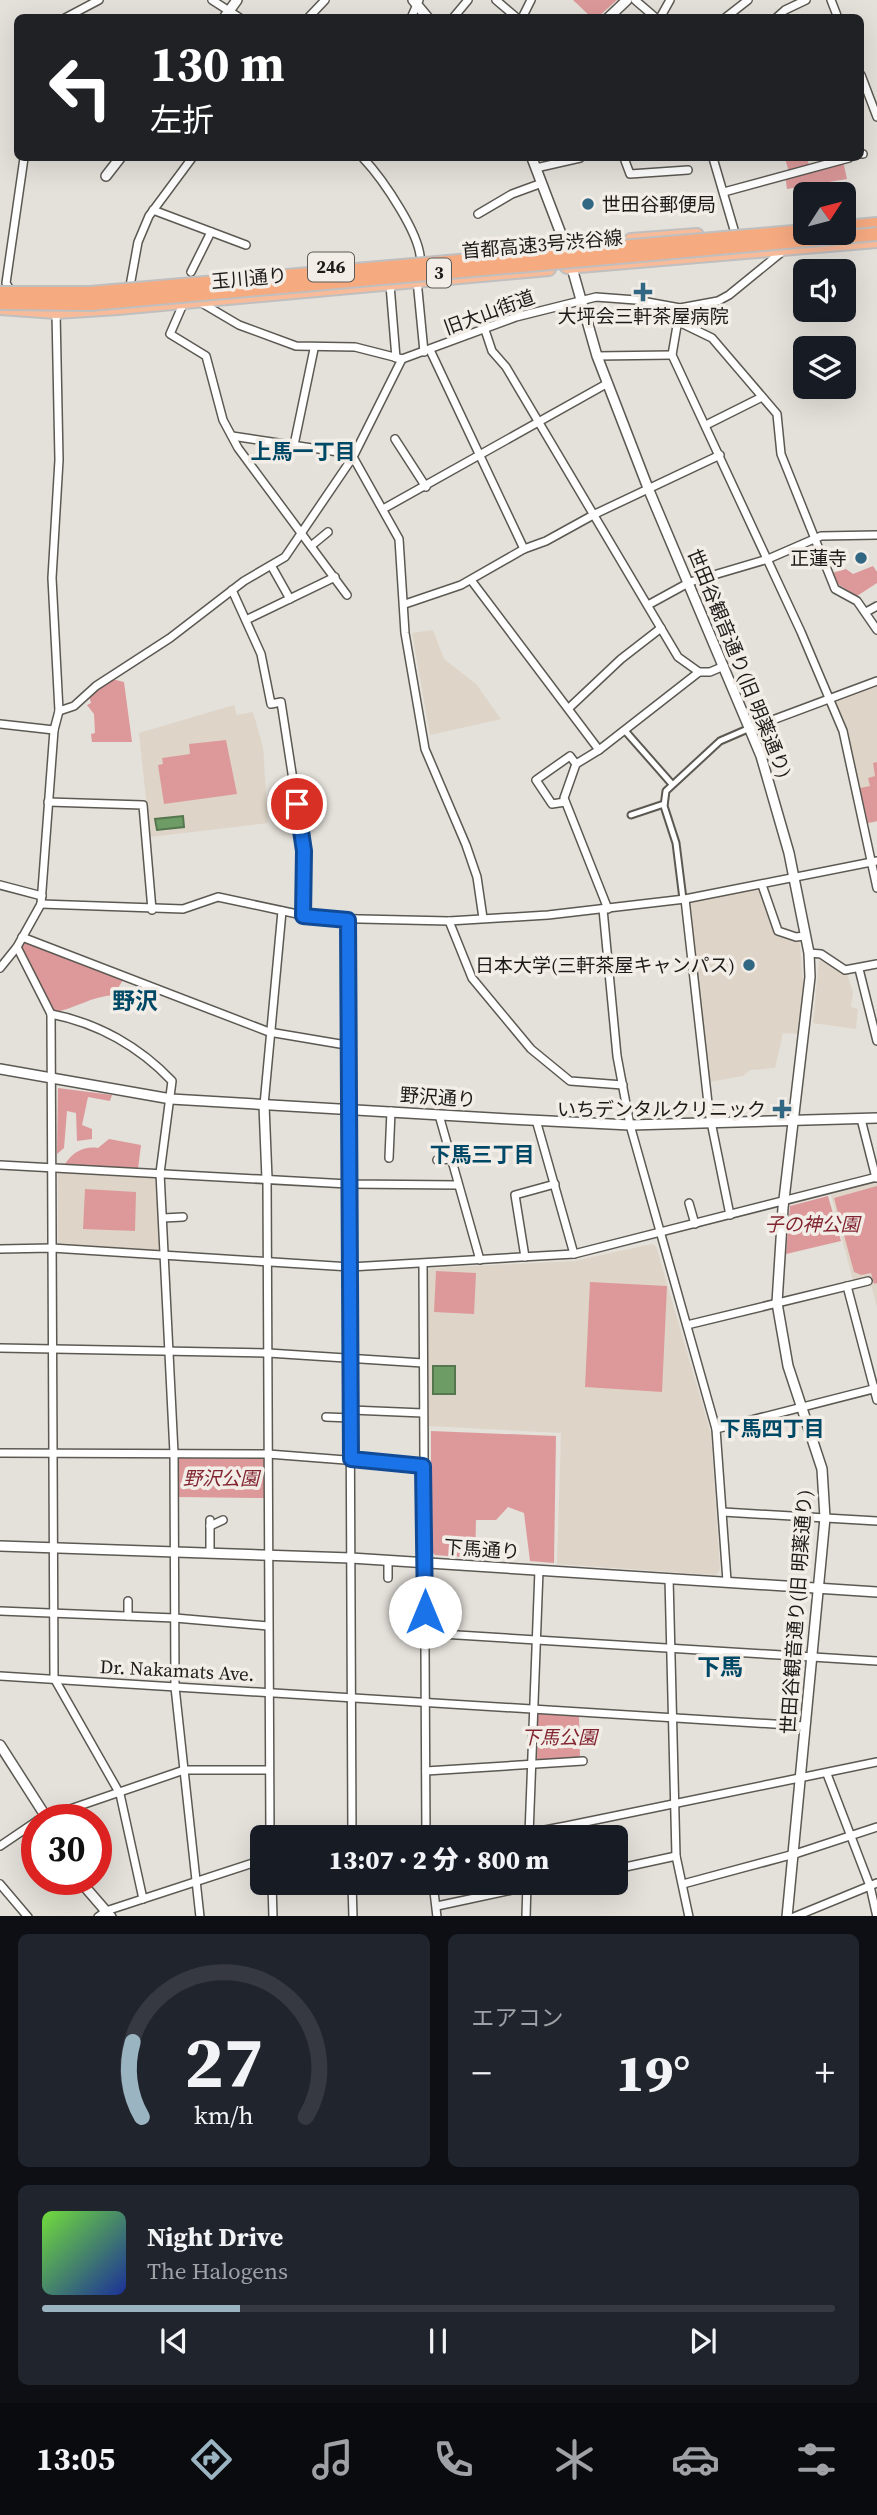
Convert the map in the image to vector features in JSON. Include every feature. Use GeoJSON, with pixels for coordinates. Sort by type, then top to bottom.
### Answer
{"type":"FeatureCollection","features":[{"type":"Feature","properties":{"kind":"highway"},"geometry":{"type":"LineString","coordinates":[[856,223],[877,219]]}},
{"type":"Feature","properties":{"kind":"highway"},"geometry":{"type":"LineString","coordinates":[[856,225],[877,225]]}},
{"type":"Feature","properties":{"kind":"highway","name":"首都高速3号渋谷線"},"geometry":{"type":"LineString","coordinates":[[3,289],[90,293],[793,229]]}},
{"type":"Feature","properties":{"kind":"highway","name":"玉川通り"},"geometry":{"type":"LineString","coordinates":[[3,289],[79,290],[662,237],[793,229]]}},
{"type":"Feature","properties":{"kind":"highway","name":"首都高速3号渋谷線"},"geometry":{"type":"LineString","coordinates":[[0,306],[91,304],[877,234]]}},
{"type":"Feature","properties":{"kind":"highway","name":"玉川通り"},"geometry":{"type":"LineString","coordinates":[[0,306],[56,312],[877,241]]}},
{"type":"Feature","properties":{"kind":"street"},"geometry":{"type":"LineString","coordinates":[[73,14],[99,0]]}},
{"type":"Feature","properties":{"kind":"street"},"geometry":{"type":"LineString","coordinates":[[212,0],[225,14]]}},
{"type":"Feature","properties":{"kind":"street"},"geometry":{"type":"LineString","coordinates":[[456,14],[468,0]]}},
{"type":"Feature","properties":{"kind":"street"},"geometry":{"type":"LineString","coordinates":[[496,0],[514,14]]}},
{"type":"Feature","properties":{"kind":"street"},"geometry":{"type":"LineString","coordinates":[[612,14],[626,0]]}},
{"type":"Feature","properties":{"kind":"street"},"geometry":{"type":"LineString","coordinates":[[635,0],[653,14]]}},
{"type":"Feature","properties":{"kind":"street"},"geometry":{"type":"LineString","coordinates":[[730,14],[748,0]]}},
{"type":"Feature","properties":{"kind":"street"},"geometry":{"type":"LineString","coordinates":[[780,14],[806,0]]}},
{"type":"Feature","properties":{"kind":"street"},"geometry":{"type":"LineString","coordinates":[[872,96],[877,117]]}},
{"type":"Feature","properties":{"kind":"street"},"geometry":{"type":"LineString","coordinates":[[3,289],[7,280],[24,161]]}},
{"type":"Feature","properties":{"kind":"street"},"geometry":{"type":"LineString","coordinates":[[106,176],[118,161]]}},
{"type":"Feature","properties":{"kind":"street"},"geometry":{"type":"LineString","coordinates":[[130,286],[138,242],[153,211],[190,161]]}},
{"type":"Feature","properties":{"kind":"street"},"geometry":{"type":"LineString","coordinates":[[366,161],[384,180],[403,218],[415,234],[421,259],[416,282],[427,351],[481,456],[524,549]]}},
{"type":"Feature","properties":{"kind":"street","name":"世田谷観音通り(旧 明薬通り)"},"geometry":{"type":"LineString","coordinates":[[533,161],[566,247],[597,356],[648,488],[751,728],[776,801],[809,953],[810,995],[793,1120],[776,1303],[786,1359],[821,1469],[825,1518],[788,1916]]}},
{"type":"Feature","properties":{"kind":"street"},"geometry":{"type":"LineString","coordinates":[[536,168],[567,161]]}},
{"type":"Feature","properties":{"kind":"street"},"geometry":{"type":"LineString","coordinates":[[625,161],[630,174],[688,170]]}},
{"type":"Feature","properties":{"kind":"street"},"geometry":{"type":"LineString","coordinates":[[714,161],[735,233]]}},
{"type":"Feature","properties":{"kind":"street"},"geometry":{"type":"LineString","coordinates":[[724,192],[838,161]]}},
{"type":"Feature","properties":{"kind":"street"},"geometry":{"type":"LineString","coordinates":[[478,214],[512,194],[542,183]]}},
{"type":"Feature","properties":{"kind":"street"},"geometry":{"type":"LineString","coordinates":[[153,211],[246,244]]}},
{"type":"Feature","properties":{"kind":"street"},"geometry":{"type":"LineString","coordinates":[[191,272],[211,232]]}},
{"type":"Feature","properties":{"kind":"street","name":"旧大山街道"},"geometry":{"type":"LineString","coordinates":[[399,358],[427,351],[516,317],[580,300],[613,297],[680,308],[706,304],[729,295],[782,251]]}},
{"type":"Feature","properties":{"kind":"street"},"geometry":{"type":"LineString","coordinates":[[59,711],[74,706],[96,687],[170,638],[232,590],[272,567],[285,557],[302,536],[353,457],[399,358],[390,285]]}},
{"type":"Feature","properties":{"kind":"street"},"geometry":{"type":"LineString","coordinates":[[199,301],[239,324],[285,343],[314,349],[355,348],[399,358]]}},
{"type":"Feature","properties":{"kind":"street"},"geometry":{"type":"LineString","coordinates":[[184,302],[170,334],[206,356],[223,420],[232,436],[347,595]]}},
{"type":"Feature","properties":{"kind":"street"},"geometry":{"type":"LineString","coordinates":[[680,308],[672,355],[768,559],[843,731],[874,862],[877,888]]}},
{"type":"Feature","properties":{"kind":"street"},"geometry":{"type":"LineString","coordinates":[[0,968],[17,947],[41,900],[54,730],[59,711],[52,578],[59,460],[56,312]]}},
{"type":"Feature","properties":{"kind":"street"},"geometry":{"type":"LineString","coordinates":[[679,322],[712,338],[777,414],[781,454],[819,537],[835,589],[844,591],[866,612],[877,630]]}},
{"type":"Feature","properties":{"kind":"street"},"geometry":{"type":"LineString","coordinates":[[485,330],[492,351],[540,422],[678,657],[699,672],[710,672],[724,666]]}},
{"type":"Feature","properties":{"kind":"street"},"geometry":{"type":"LineString","coordinates":[[294,445],[314,349]]}},
{"type":"Feature","properties":{"kind":"street"},"geometry":{"type":"LineString","coordinates":[[597,356],[672,355]]}},
{"type":"Feature","properties":{"kind":"street"},"geometry":{"type":"LineString","coordinates":[[383,509],[608,383]]}},
{"type":"Feature","properties":{"kind":"street"},"geometry":{"type":"LineString","coordinates":[[706,425],[762,397]]}},
{"type":"Feature","properties":{"kind":"street"},"geometry":{"type":"LineString","coordinates":[[232,436],[345,453],[353,457],[399,539],[405,633],[425,749],[475,872],[483,918]]}},
{"type":"Feature","properties":{"kind":"street"},"geometry":{"type":"LineString","coordinates":[[395,439],[426,486]]}},
{"type":"Feature","properties":{"kind":"street"},"geometry":{"type":"LineString","coordinates":[[405,604],[442,594],[524,549],[546,541],[648,488],[720,456]]}},
{"type":"Feature","properties":{"kind":"street"},"geometry":{"type":"LineString","coordinates":[[311,546],[328,532]]}},
{"type":"Feature","properties":{"kind":"street"},"geometry":{"type":"LineString","coordinates":[[648,606],[690,582],[768,559],[819,537],[877,535]]}},
{"type":"Feature","properties":{"kind":"street"},"geometry":{"type":"LineString","coordinates":[[272,567],[290,599]]}},
{"type":"Feature","properties":{"kind":"street"},"geometry":{"type":"LineString","coordinates":[[246,620],[335,577]]}},
{"type":"Feature","properties":{"kind":"street"},"geometry":{"type":"LineString","coordinates":[[471,580],[599,750]]}},
{"type":"Feature","properties":{"kind":"street"},"geometry":{"type":"LineString","coordinates":[[232,590],[261,654],[271,704],[281,702],[304,851],[303,916]]}},
{"type":"Feature","properties":{"kind":"street"},"geometry":{"type":"LineString","coordinates":[[866,612],[877,606]]}},
{"type":"Feature","properties":{"kind":"street"},"geometry":{"type":"LineString","coordinates":[[569,708],[621,659],[661,628]]}},
{"type":"Feature","properties":{"kind":"street"},"geometry":{"type":"LineString","coordinates":[[699,672],[599,750],[576,764],[565,802],[606,909],[614,1030],[630,1125],[716,1429],[727,1581]]}},
{"type":"Feature","properties":{"kind":"street"},"geometry":{"type":"LineString","coordinates":[[730,1215],[710,1122],[676,843],[664,804],[671,783],[720,741],[877,681]]}},
{"type":"Feature","properties":{"kind":"street"},"geometry":{"type":"LineString","coordinates":[[0,724],[54,730]]}},
{"type":"Feature","properties":{"kind":"street"},"geometry":{"type":"LineString","coordinates":[[627,733],[671,783]]}},
{"type":"Feature","properties":{"kind":"street"},"geometry":{"type":"LineString","coordinates":[[565,802],[552,804],[536,780],[570,756],[576,764]]}},
{"type":"Feature","properties":{"kind":"street"},"geometry":{"type":"LineString","coordinates":[[48,802],[143,805],[152,910]]}},
{"type":"Feature","properties":{"kind":"street"},"geometry":{"type":"LineString","coordinates":[[631,815],[664,804]]}},
{"type":"Feature","properties":{"kind":"street"},"geometry":{"type":"LineString","coordinates":[[0,886],[41,900],[152,910],[183,909],[213,897],[303,916],[348,920],[449,921],[606,909],[684,899],[794,880],[874,862]]}},
{"type":"Feature","properties":{"kind":"street"},"geometry":{"type":"LineString","coordinates":[[762,885],[778,931],[796,937],[805,936]]}},
{"type":"Feature","properties":{"kind":"street"},"geometry":{"type":"LineString","coordinates":[[270,1825],[267,1179],[264,1105],[282,911]]}},
{"type":"Feature","properties":{"kind":"street"},"geometry":{"type":"LineString","coordinates":[[348,920],[352,1825]]}},
{"type":"Feature","properties":{"kind":"street"},"geometry":{"type":"LineString","coordinates":[[449,921],[472,978],[531,1049],[570,1082],[623,1085]]}},
{"type":"Feature","properties":{"kind":"street"},"geometry":{"type":"LineString","coordinates":[[22,937],[269,1032],[340,1044],[348,1041]]}},
{"type":"Feature","properties":{"kind":"street"},"geometry":{"type":"LineString","coordinates":[[17,947],[51,1014],[54,1678],[120,1794],[143,1899]]}},
{"type":"Feature","properties":{"kind":"street"},"geometry":{"type":"LineString","coordinates":[[809,953],[821,954],[845,970],[877,964]]}},
{"type":"Feature","properties":{"kind":"street"},"geometry":{"type":"LineString","coordinates":[[859,969],[877,1041]]}},
{"type":"Feature","properties":{"kind":"street"},"geometry":{"type":"LineString","coordinates":[[51,1014],[94,1028],[131,1045],[172,1080],[160,1173],[174,1452],[175,1687],[200,1916]]}},
{"type":"Feature","properties":{"kind":"street","name":"野沢通り"},"geometry":{"type":"LineString","coordinates":[[0,1069],[171,1100],[349,1110],[630,1125],[877,1118]]}},
{"type":"Feature","properties":{"kind":"street"},"geometry":{"type":"LineString","coordinates":[[389,1157],[391,1111]]}},
{"type":"Feature","properties":{"kind":"street"},"geometry":{"type":"LineString","coordinates":[[439,1115],[480,1260]]}},
{"type":"Feature","properties":{"kind":"street"},"geometry":{"type":"LineString","coordinates":[[0,1249],[52,1248],[349,1267],[574,1254],[876,1178],[861,1119]]}},
{"type":"Feature","properties":{"kind":"street"},"geometry":{"type":"LineString","coordinates":[[536,1120],[574,1254]]}},
{"type":"Feature","properties":{"kind":"street"},"geometry":{"type":"LineString","coordinates":[[437,1160],[451,1159]]}},
{"type":"Feature","properties":{"kind":"street"},"geometry":{"type":"LineString","coordinates":[[0,1165],[348,1184],[458,1185]]}},
{"type":"Feature","properties":{"kind":"street"},"geometry":{"type":"LineString","coordinates":[[525,1257],[522,1228],[513,1201],[515,1195],[555,1184]]}},
{"type":"Feature","properties":{"kind":"street"},"geometry":{"type":"LineString","coordinates":[[689,1203],[695,1224]]}},
{"type":"Feature","properties":{"kind":"street"},"geometry":{"type":"LineString","coordinates":[[163,1217],[183,1217]]}},
{"type":"Feature","properties":{"kind":"street"},"geometry":{"type":"LineString","coordinates":[[422,1264],[426,1825]]}},
{"type":"Feature","properties":{"kind":"street"},"geometry":{"type":"LineString","coordinates":[[687,1325],[868,1281]]}},
{"type":"Feature","properties":{"kind":"street"},"geometry":{"type":"LineString","coordinates":[[847,1286],[877,1400]]}},
{"type":"Feature","properties":{"kind":"street"},"geometry":{"type":"LineString","coordinates":[[0,1348],[268,1353],[424,1363]]}},
{"type":"Feature","properties":{"kind":"street"},"geometry":{"type":"LineString","coordinates":[[716,1429],[876,1389]]}},
{"type":"Feature","properties":{"kind":"street"},"geometry":{"type":"LineString","coordinates":[[326,1417],[423,1413]]}},
{"type":"Feature","properties":{"kind":"street"},"geometry":{"type":"LineString","coordinates":[[0,1453],[268,1454],[423,1466]]}},
{"type":"Feature","properties":{"kind":"street"},"geometry":{"type":"LineString","coordinates":[[723,1511],[877,1521]]}},
{"type":"Feature","properties":{"kind":"street"},"geometry":{"type":"LineString","coordinates":[[210,1553],[210,1523],[218,1525],[223,1520]]}},
{"type":"Feature","properties":{"kind":"street","name":"下馬通り"},"geometry":{"type":"LineString","coordinates":[[0,1546],[351,1558],[877,1592]]}},
{"type":"Feature","properties":{"kind":"street"},"geometry":{"type":"LineString","coordinates":[[388,1561],[388,1578]]}},
{"type":"Feature","properties":{"kind":"street"},"geometry":{"type":"LineString","coordinates":[[529,1825],[539,1570]]}},
{"type":"Feature","properties":{"kind":"street"},"geometry":{"type":"LineString","coordinates":[[668,1578],[676,1856],[690,1916]]}},
{"type":"Feature","properties":{"kind":"street"},"geometry":{"type":"LineString","coordinates":[[128,1601],[128,1616]]}},
{"type":"Feature","properties":{"kind":"street"},"geometry":{"type":"LineString","coordinates":[[0,1611],[175,1618],[268,1626]]}},
{"type":"Feature","properties":{"kind":"street"},"geometry":{"type":"LineString","coordinates":[[425,1633],[877,1661]]}},
{"type":"Feature","properties":{"kind":"street","name":"Dr. Nakamats Ave."},"geometry":{"type":"LineString","coordinates":[[0,1676],[805,1726]]}},
{"type":"Feature","properties":{"kind":"street"},"geometry":{"type":"LineString","coordinates":[[0,1745],[33,1804]]}},
{"type":"Feature","properties":{"kind":"street"},"geometry":{"type":"LineString","coordinates":[[426,1771],[583,1761]]}},
{"type":"Feature","properties":{"kind":"street"},"geometry":{"type":"LineString","coordinates":[[578,1825],[877,1762]]}},
{"type":"Feature","properties":{"kind":"street"},"geometry":{"type":"LineString","coordinates":[[90,1804],[184,1770],[269,1770]]}},
{"type":"Feature","properties":{"kind":"street"},"geometry":{"type":"LineString","coordinates":[[827,1774],[851,1836],[874,1884],[877,1916]]}},
{"type":"Feature","properties":{"kind":"street"},"geometry":{"type":"LineString","coordinates":[[683,1884],[793,1854],[877,1827]]}},
{"type":"Feature","properties":{"kind":"street"},"geometry":{"type":"LineString","coordinates":[[0,1846],[21,1833]]}},
{"type":"Feature","properties":{"kind":"street"},"geometry":{"type":"LineString","coordinates":[[628,1866],[676,1856]]}},
{"type":"Feature","properties":{"kind":"street"},"geometry":{"type":"LineString","coordinates":[[90,1895],[105,1915],[143,1899],[250,1864]]}},
{"type":"Feature","properties":{"kind":"street"},"geometry":{"type":"LineString","coordinates":[[0,1884],[27,1916]]}},
{"type":"Feature","properties":{"kind":"street"},"geometry":{"type":"LineString","coordinates":[[794,1916],[874,1884]]}},
{"type":"Feature","properties":{"kind":"street"},"geometry":{"type":"LineString","coordinates":[[272,1895],[273,1916]]}},
{"type":"Feature","properties":{"kind":"street"},"geometry":{"type":"LineString","coordinates":[[352,1895],[353,1916]]}},
{"type":"Feature","properties":{"kind":"street"},"geometry":{"type":"LineString","coordinates":[[435,1895],[437,1916]]}},
{"type":"Feature","properties":{"kind":"street"},"geometry":{"type":"LineString","coordinates":[[437,1906],[484,1895]]}},
{"type":"Feature","properties":{"kind":"street"},"geometry":{"type":"LineString","coordinates":[[526,1916],[527,1895]]}},
{"type":"Feature","properties":{"kind":"shaded area"},"geometry":{"type":"Polygon","coordinates":[[[433,630],[444,659],[476,684],[501,719],[430,735],[412,633],[433,630]]]}},
{"type":"Feature","properties":{"kind":"shaded area"},"geometry":{"type":"Polygon","coordinates":[[[877,684],[877,822],[867,824],[846,730],[835,701],[877,684]]]}},
{"type":"Feature","properties":{"kind":"shaded area"},"geometry":{"type":"Polygon","coordinates":[[[234,705],[237,715],[253,712],[263,747],[268,823],[150,837],[139,733],[234,705]]]}},
{"type":"Feature","properties":{"kind":"shaded area"},"geometry":{"type":"Polygon","coordinates":[[[183,816],[184,827],[157,830],[155,819],[183,816]]]}},
{"type":"Feature","properties":{"kind":"shaded area","name":"日本大学(三軒茶屋キャンパス)"},"geometry":{"type":"Polygon","coordinates":[[[761,889],[770,920],[778,933],[799,938],[804,991],[801,1034],[783,1033],[775,1068],[750,1070],[743,1076],[709,1082],[690,902],[761,889]]]}},
{"type":"Feature","properties":{"kind":"shaded area"},"geometry":{"type":"Polygon","coordinates":[[[819,960],[847,974],[853,992],[851,1007],[858,1009],[856,1029],[813,1023],[819,960]]]}},
{"type":"Feature","properties":{"kind":"shaded area"},"geometry":{"type":"Polygon","coordinates":[[[58,1171],[154,1176],[159,1249],[157,1251],[58,1243],[58,1171]]]}},
{"type":"Feature","properties":{"kind":"shaded area"},"geometry":{"type":"Polygon","coordinates":[[[877,1182],[877,1307],[869,1277],[853,1281],[831,1195],[877,1182]]]}},
{"type":"Feature","properties":{"kind":"shaded area"},"geometry":{"type":"Polygon","coordinates":[[[652,1244],[656,1246],[711,1434],[720,1570],[716,1575],[557,1564],[561,1433],[428,1426],[426,1272],[432,1268],[574,1261],[652,1244]]]}},
{"type":"Feature","properties":{"kind":"shaded area"},"geometry":{"type":"Polygon","coordinates":[[[433,1366],[455,1366],[455,1394],[433,1394],[433,1366]]]}},
{"type":"Feature","properties":{"kind":"green space"},"geometry":{"type":"Polygon","coordinates":[[[573,0],[617,0],[601,14],[588,14],[573,0]]]}},
{"type":"Feature","properties":{"kind":"green space"},"geometry":{"type":"Polygon","coordinates":[[[786,161],[808,161],[810,168],[843,161],[847,179],[793,182],[793,188],[787,189],[785,174],[789,172],[786,161]]]}},
{"type":"Feature","properties":{"kind":"green space"},"geometry":{"type":"Polygon","coordinates":[[[873,566],[877,572],[877,583],[857,596],[836,583],[832,573],[846,569],[853,574],[873,566]]]}},
{"type":"Feature","properties":{"kind":"green space"},"geometry":{"type":"Polygon","coordinates":[[[112,679],[124,682],[132,742],[92,742],[91,734],[95,733],[94,714],[87,705],[91,703],[89,696],[112,679]]]}},
{"type":"Feature","properties":{"kind":"green space"},"geometry":{"type":"Polygon","coordinates":[[[226,740],[237,794],[164,804],[158,765],[163,764],[162,758],[190,754],[189,744],[226,740]]]}},
{"type":"Feature","properties":{"kind":"green space"},"geometry":{"type":"Polygon","coordinates":[[[877,762],[877,821],[868,823],[860,788],[870,786],[868,778],[875,776],[873,763],[877,762]]]}},
{"type":"Feature","properties":{"kind":"green space"},"geometry":{"type":"Polygon","coordinates":[[[23,939],[124,978],[114,995],[52,1013],[20,948],[23,939]]]}},
{"type":"Feature","properties":{"kind":"green space"},"geometry":{"type":"Polygon","coordinates":[[[58,1088],[112,1095],[110,1101],[88,1097],[82,1125],[92,1129],[92,1139],[77,1141],[76,1113],[67,1111],[64,1148],[57,1154],[58,1088]]]}},
{"type":"Feature","properties":{"kind":"green space"},"geometry":{"type":"Polygon","coordinates":[[[109,1139],[141,1145],[138,1169],[65,1164],[79,1151],[98,1148],[109,1139]]]}},
{"type":"Feature","properties":{"kind":"green space"},"geometry":{"type":"Polygon","coordinates":[[[877,1186],[877,1283],[874,1284],[871,1273],[861,1275],[854,1272],[834,1198],[877,1186]]]}},
{"type":"Feature","properties":{"kind":"green space"},"geometry":{"type":"Polygon","coordinates":[[[85,1189],[136,1192],[135,1231],[83,1229],[85,1189]]]}},
{"type":"Feature","properties":{"kind":"green space","name":"子の神公園"},"geometry":{"type":"Polygon","coordinates":[[[828,1196],[841,1241],[786,1254],[790,1206],[828,1196]]]}},
{"type":"Feature","properties":{"kind":"green space"},"geometry":{"type":"Polygon","coordinates":[[[436,1271],[476,1273],[474,1314],[434,1312],[436,1271]]]}},
{"type":"Feature","properties":{"kind":"green space"},"geometry":{"type":"Polygon","coordinates":[[[590,1282],[667,1286],[662,1392],[585,1387],[590,1282]]]}},
{"type":"Feature","properties":{"kind":"green space"},"geometry":{"type":"Polygon","coordinates":[[[431,1431],[556,1436],[554,1563],[530,1561],[524,1513],[508,1507],[496,1520],[476,1520],[475,1558],[435,1555],[431,1551],[431,1431]]]}},
{"type":"Feature","properties":{"kind":"green space","name":"野沢公園"},"geometry":{"type":"Polygon","coordinates":[[[178,1458],[264,1459],[264,1498],[178,1497],[178,1458]]]}},
{"type":"Feature","properties":{"kind":"green space","name":"下馬公園"},"geometry":{"type":"Polygon","coordinates":[[[579,1714],[580,1759],[537,1763],[538,1715],[579,1714]]]}},
{"type":"Feature","properties":{"kind":"place","name":"世田谷郵便局"},"geometry":{"type":"Point","coordinates":[588,204]}},
{"type":"Feature","properties":{"kind":"place","name":"大坪会三軒茶屋病院"},"geometry":{"type":"Point","coordinates":[643,292]}},
{"type":"Feature","properties":{"kind":"place","name":"正蓮寺"},"geometry":{"type":"Point","coordinates":[861,558]}},
{"type":"Feature","properties":{"kind":"place","name":"日本大学(三軒茶屋キャンパス)"},"geometry":{"type":"Point","coordinates":[749,965]}},
{"type":"Feature","properties":{"kind":"place","name":"いちデンタルクリニック"},"geometry":{"type":"Point","coordinates":[782,1109]}},
{"type":"Feature","properties":{"kind":"district","name":"上馬一丁目"},"geometry":{"type":"Point","coordinates":[303,452]}},
{"type":"Feature","properties":{"kind":"district","name":"野沢"},"geometry":{"type":"Point","coordinates":[135,1001]}},
{"type":"Feature","properties":{"kind":"district","name":"下馬三丁目"},"geometry":{"type":"Point","coordinates":[482,1155]}},
{"type":"Feature","properties":{"kind":"district","name":"下馬四丁目"},"geometry":{"type":"Point","coordinates":[772,1429]}},
{"type":"Feature","properties":{"kind":"district","name":"下馬"},"geometry":{"type":"Point","coordinates":[720,1667]}},
{"type":"Feature","properties":{"kind":"route"},"geometry":{"type":"LineString","coordinates":[[297,804],[304,851],[303,916],[348,920],[351,1459],[423,1466],[425,1612]]}}]}
